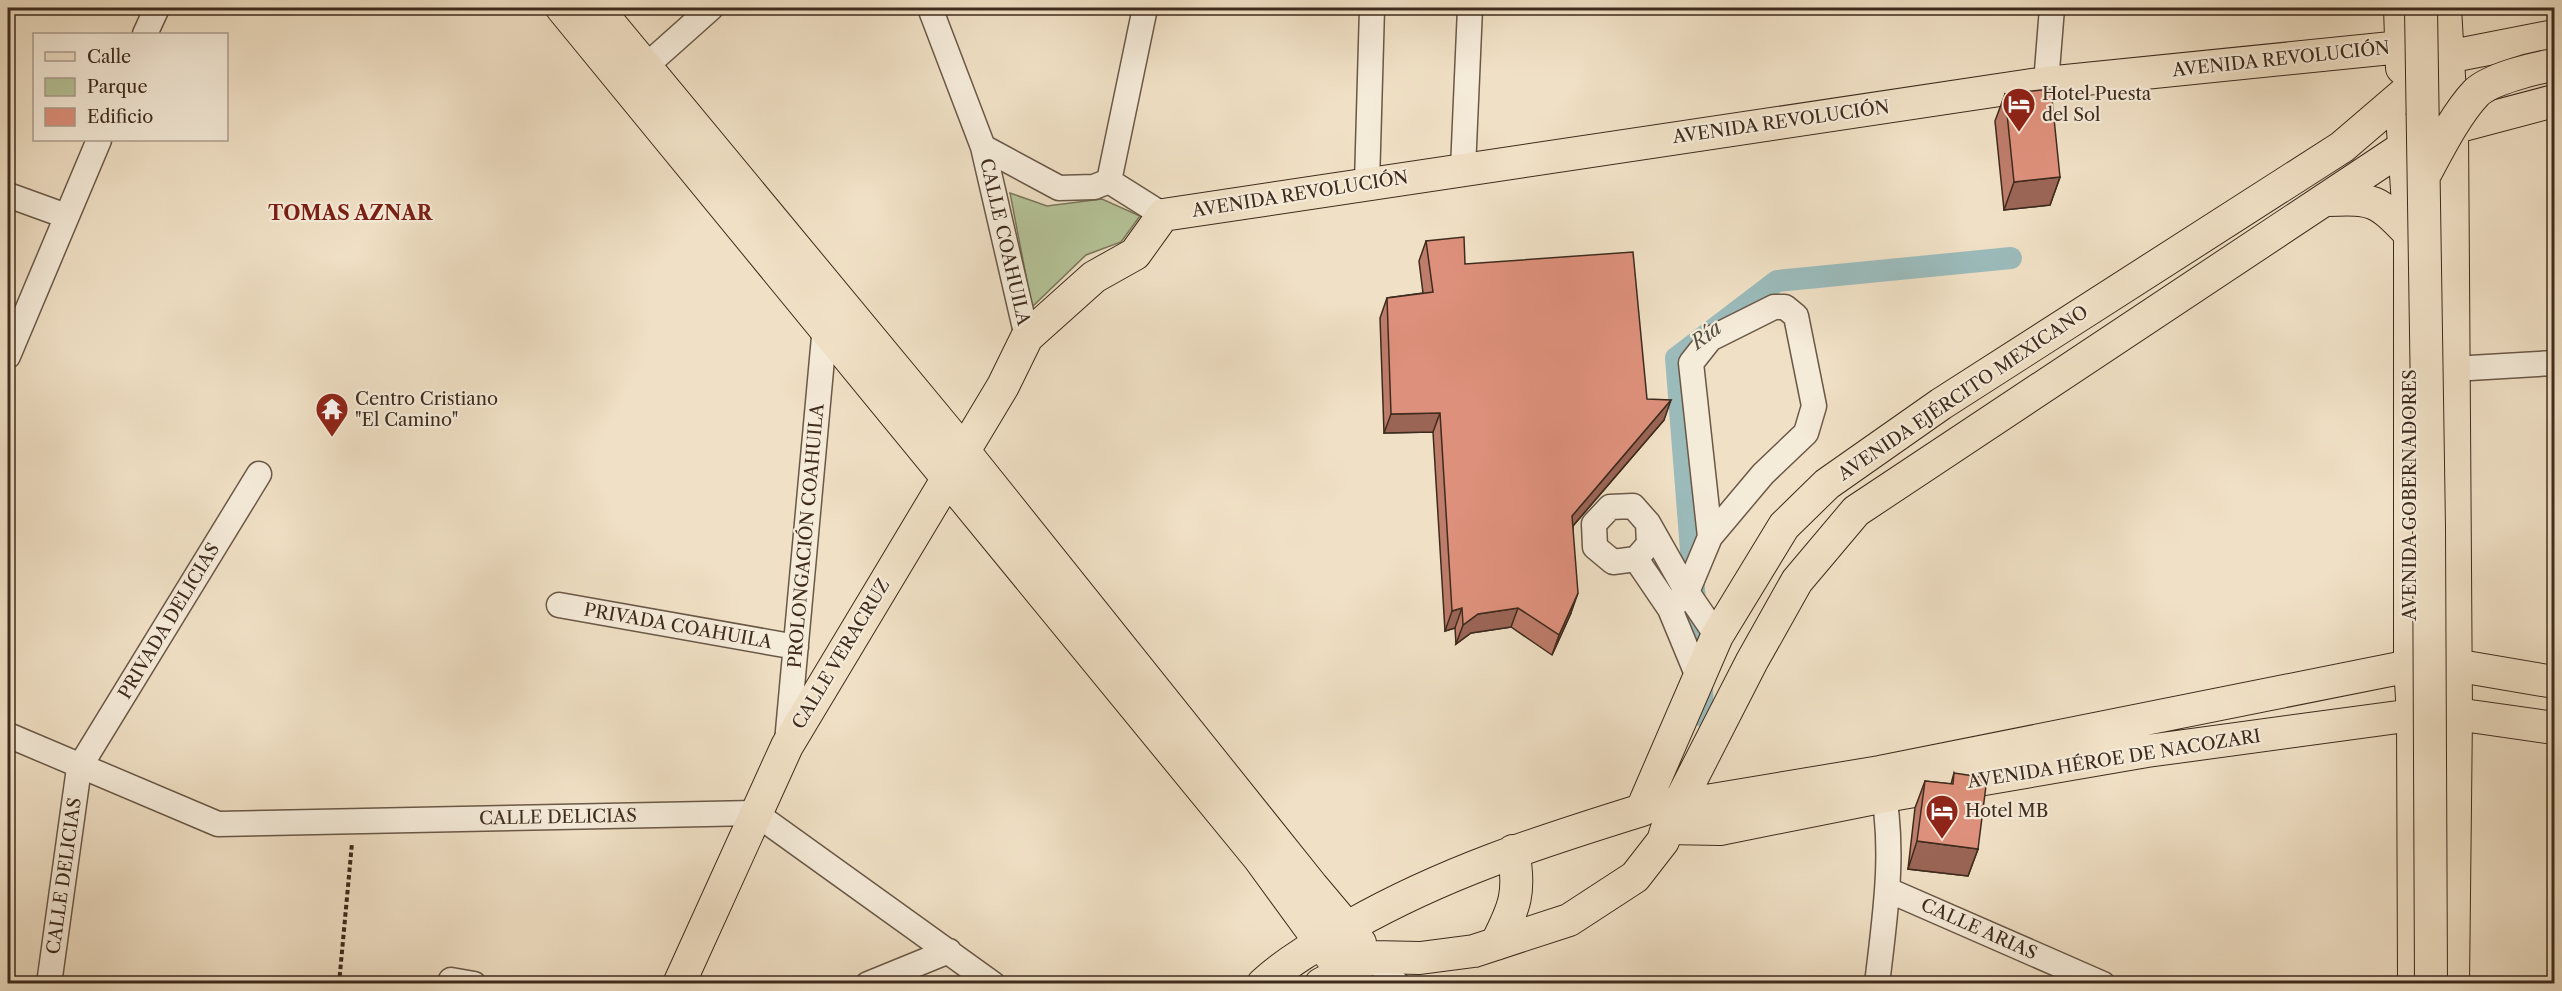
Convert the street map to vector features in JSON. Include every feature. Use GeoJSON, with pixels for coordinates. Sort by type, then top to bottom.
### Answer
{"type":"FeatureCollection","features":[{"type":"Feature","properties":{"kind":"main road"},"geometry":{"type":"LineString","coordinates":[[562,8],[825,326],[955,463]]}},
{"type":"Feature","properties":{"kind":"main road","name":"AVENIDA GOBERNADORES"},"geometry":{"type":"LineString","coordinates":[[2400,8],[2404,147],[2410,234],[2410,666],[2413,715],[2414,984]]}},
{"type":"Feature","properties":{"kind":"main road"},"geometry":{"type":"LineString","coordinates":[[2421,8],[2430,528],[2431,984]]}},
{"type":"Feature","properties":{"kind":"main road"},"geometry":{"type":"LineString","coordinates":[[2445,8],[2451,128],[2454,665],[2463,715],[2453,984]]}},
{"type":"Feature","properties":{"kind":"main road"},"geometry":{"type":"LineString","coordinates":[[603,9],[955,463],[1333,935],[1373,957]]}},
{"type":"Feature","properties":{"kind":"main road"},"geometry":{"type":"LineString","coordinates":[[2447,57],[2554,36]]}},
{"type":"Feature","properties":{"kind":"main road","name":"AVENIDA REVOLUCIÓN"},"geometry":{"type":"LineString","coordinates":[[1163,215],[2046,83],[2401,47],[2447,57]]}},
{"type":"Feature","properties":{"kind":"main road","name":"AVENIDA EJÉRCITO MEXICANO"},"geometry":{"type":"LineString","coordinates":[[1658,811],[1699,678],[1717,636],[1784,526],[1827,484],[1941,404],[2342,147],[2447,57]]}},
{"type":"Feature","properties":{"kind":"main road"},"geometry":{"type":"LineString","coordinates":[[2423,177],[2443,141],[2477,92],[2523,71],[2554,64]]}},
{"type":"Feature","properties":{"kind":"main road"},"geometry":{"type":"LineString","coordinates":[[2403,97],[2451,128]]}},
{"type":"Feature","properties":{"kind":"main road"},"geometry":{"type":"LineString","coordinates":[[1333,935],[1331,977],[1373,957],[1420,958],[1474,951],[1569,920],[1635,877],[1663,842],[1658,811],[1797,581],[1856,510],[2404,147],[2451,128],[2554,101]]}},
{"type":"Feature","properties":{"kind":"main road"},"geometry":{"type":"LineString","coordinates":[[2327,200],[2363,198],[2382,206],[2410,234]]}},
{"type":"Feature","properties":{"kind":"main road"},"geometry":{"type":"LineString","coordinates":[[1027,337],[1094,277],[1135,254],[1163,215]]}},
{"type":"Feature","properties":{"kind":"main road","name":"CALLE VERACRUZ"},"geometry":{"type":"LineString","coordinates":[[679,984],[787,746],[1003,386],[1027,337]]}},
{"type":"Feature","properties":{"kind":"main road","name":"AVENIDA HÉROE DE NACOZARI"},"geometry":{"type":"LineString","coordinates":[[1882,784],[2410,666],[2454,665],[2554,682]]}},
{"type":"Feature","properties":{"kind":"main road","name":"AVENIDA HÉROE DE NACOZARI"},"geometry":{"type":"LineString","coordinates":[[1263,984],[1333,935],[1401,897],[1513,851],[1658,811],[2146,751],[2413,715],[2463,715],[2554,728]]}},
{"type":"Feature","properties":{"kind":"main road"},"geometry":{"type":"LineString","coordinates":[[1496,944],[1512,913],[1519,878],[1513,851]]}},
{"type":"Feature","properties":{"kind":"street"},"geometry":{"type":"LineString","coordinates":[[145,33],[157,8]]}},
{"type":"Feature","properties":{"kind":"street"},"geometry":{"type":"LineString","coordinates":[[645,66],[711,8]]}},
{"type":"Feature","properties":{"kind":"street","name":"CALLE COAHUILA"},"geometry":{"type":"LineString","coordinates":[[930,8],[983,147],[1027,337]]}},
{"type":"Feature","properties":{"kind":"street"},"geometry":{"type":"LineString","coordinates":[[1145,8],[1109,181],[1163,215]]}},
{"type":"Feature","properties":{"kind":"street"},"geometry":{"type":"LineString","coordinates":[[1367,183],[1372,8]]}},
{"type":"Feature","properties":{"kind":"street"},"geometry":{"type":"LineString","coordinates":[[1462,169],[1470,8]]}},
{"type":"Feature","properties":{"kind":"street"},"geometry":{"type":"LineString","coordinates":[[2046,83],[2052,8]]}},
{"type":"Feature","properties":{"kind":"street"},"geometry":{"type":"LineString","coordinates":[[8,356],[32,304],[99,141]]}},
{"type":"Feature","properties":{"kind":"street","name":"CALLE COAHUILA"},"geometry":{"type":"LineString","coordinates":[[983,147],[1059,188],[1094,187],[1109,181]]}},
{"type":"Feature","properties":{"kind":"street"},"geometry":{"type":"LineString","coordinates":[[8,195],[66,216]]}},
{"type":"Feature","properties":{"kind":"street"},"geometry":{"type":"LineString","coordinates":[[1679,601],[1710,537],[1763,474],[1806,434],[1814,406],[1796,316],[1785,308],[1774,307],[1710,339],[1691,363],[1710,537]]}},
{"type":"Feature","properties":{"kind":"street","name":"PROLONGACIÓN COAHUILA"},"geometry":{"type":"LineString","coordinates":[[787,746],[825,326]]}},
{"type":"Feature","properties":{"kind":"street"},"geometry":{"type":"LineString","coordinates":[[2453,369],[2554,363]]}},
{"type":"Feature","properties":{"kind":"street","name":"PRIVADA DELICIAS"},"geometry":{"type":"LineString","coordinates":[[79,768],[259,474]]}},
{"type":"Feature","properties":{"kind":"street"},"geometry":{"type":"LineString","coordinates":[[1648,523],[1649,544],[1636,559],[1613,562],[1595,547],[1594,524],[1610,507],[1633,506],[1648,523],[1679,601],[1699,678]]}},
{"type":"Feature","properties":{"kind":"street"},"geometry":{"type":"LineString","coordinates":[[1636,559],[1717,636]]}},
{"type":"Feature","properties":{"kind":"street","name":"PRIVADA COAHUILA"},"geometry":{"type":"LineString","coordinates":[[559,605],[796,647]]}},
{"type":"Feature","properties":{"kind":"street"},"geometry":{"type":"LineString","coordinates":[[2463,715],[2469,984]]}},
{"type":"Feature","properties":{"kind":"street","name":"CALLE DELICIAS"},"geometry":{"type":"LineString","coordinates":[[8,735],[79,768],[218,824],[755,813]]}},
{"type":"Feature","properties":{"kind":"street","name":"CALLE DELICIAS"},"geometry":{"type":"LineString","coordinates":[[50,984],[79,768]]}},
{"type":"Feature","properties":{"kind":"street"},"geometry":{"type":"LineString","coordinates":[[1877,984],[1888,890],[1882,784]]}},
{"type":"Feature","properties":{"kind":"street"},"geometry":{"type":"LineString","coordinates":[[755,813],[993,984]]}},
{"type":"Feature","properties":{"kind":"street","name":"CALLE ARIAS"},"geometry":{"type":"LineString","coordinates":[[1888,890],[2103,984]]}},
{"type":"Feature","properties":{"kind":"street"},"geometry":{"type":"LineString","coordinates":[[868,984],[949,951]]}},
{"type":"Feature","properties":{"kind":"street"},"geometry":{"type":"LineString","coordinates":[[1373,957],[1397,984]]}},
{"type":"Feature","properties":{"kind":"path"},"geometry":{"type":"LineString","coordinates":[[339,984],[354,821]]}},
{"type":"Feature","properties":{"kind":"green space"},"geometry":{"type":"Polygon","coordinates":[[[1010,193],[1047,206],[1102,199],[1140,216],[1121,242],[1086,255],[1032,307],[1010,193]]]}},
{"type":"Feature","properties":{"kind":"building"},"geometry":{"type":"Polygon","coordinates":[[[2051,89],[2060,177],[2014,182],[2005,94],[2051,89]]]}},
{"type":"Feature","properties":{"kind":"building"},"geometry":{"type":"Polygon","coordinates":[[[1464,237],[1465,264],[1633,252],[1647,399],[1671,400],[1572,516],[1578,593],[1559,635],[1518,608],[1478,614],[1463,625],[1462,608],[1452,611],[1440,413],[1391,414],[1387,298],[1433,292],[1426,241],[1464,237]]]}},
{"type":"Feature","properties":{"kind":"building"},"geometry":{"type":"Polygon","coordinates":[[[1954,773],[1987,778],[1978,849],[1917,841],[1925,781],[1953,784],[1954,773]]]}},
{"type":"Feature","properties":{"kind":"waterway","name":"Ría"},"geometry":{"type":"LineString","coordinates":[[1704,717],[1676,358],[1777,281],[2011,258]]}},
{"type":"Feature","properties":{"kind":"place","name":"Hotel Puesta del Sol"},"geometry":{"type":"Point","coordinates":[2019,133]}},
{"type":"Feature","properties":{"kind":"place","name":"Centro Cristiano \"El Camino\""},"geometry":{"type":"Point","coordinates":[332,438]}},
{"type":"Feature","properties":{"kind":"place","name":"Hotel MB"},"geometry":{"type":"Point","coordinates":[1942,840]}},
{"type":"Feature","properties":{"kind":"district","name":"TOMAS AZNAR"},"geometry":{"type":"Point","coordinates":[350,213]}}]}
